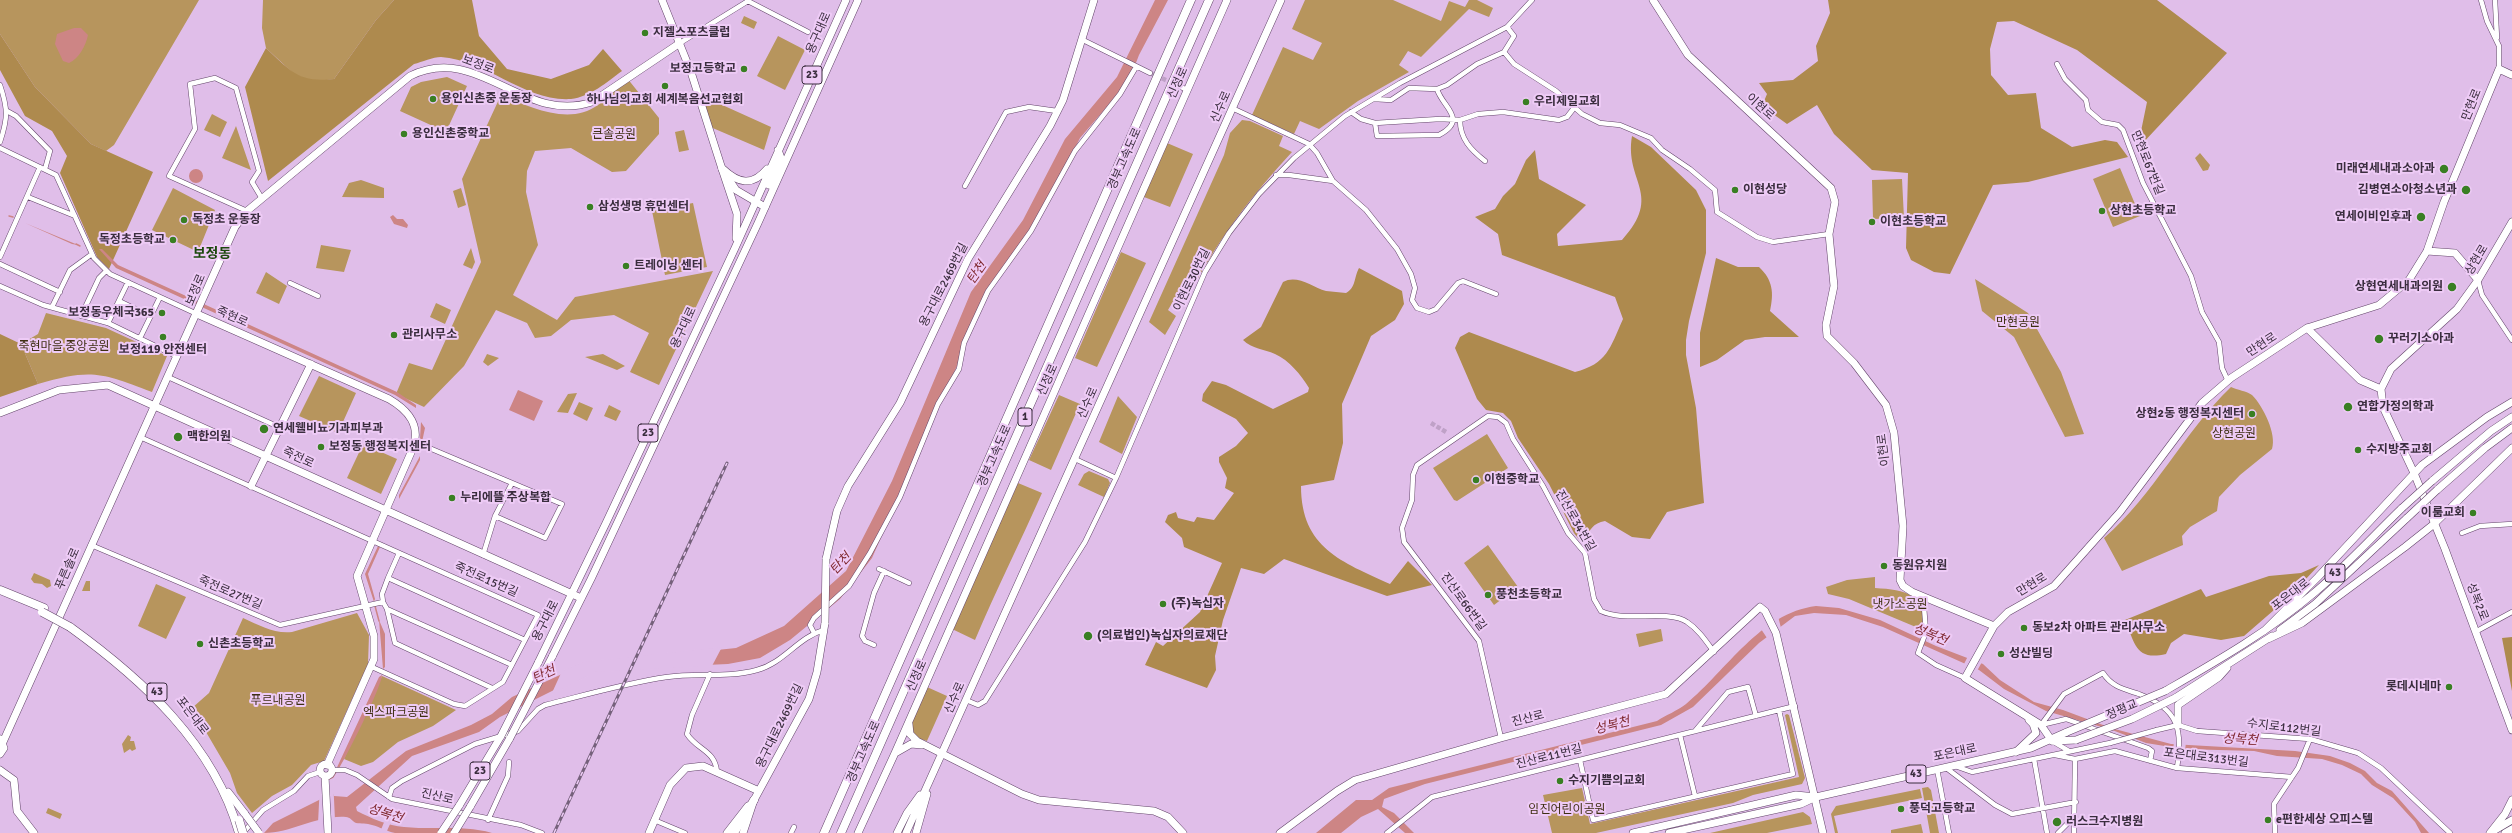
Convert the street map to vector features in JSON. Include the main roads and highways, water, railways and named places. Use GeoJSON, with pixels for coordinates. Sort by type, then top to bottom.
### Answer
{"type":"FeatureCollection","features":[{"type":"Feature","properties":{"kind":"highway","name":"경부고속도로"},"geometry":{"type":"LineString","coordinates":[[824,833],[1191,0]]}},
{"type":"Feature","properties":{"kind":"highway","name":"경부고속도로"},"geometry":{"type":"LineString","coordinates":[[841,833],[1209,0]]}},
{"type":"Feature","properties":{"kind":"highway","name":"43"},"geometry":{"type":"LineString","coordinates":[[0,590],[71,624]]}},
{"type":"Feature","properties":{"kind":"highway","name":"43"},"geometry":{"type":"LineString","coordinates":[[0,596],[43,610]]}},
{"type":"Feature","properties":{"kind":"highway","name":"포은대로"},"geometry":{"type":"LineString","coordinates":[[71,624],[118,657],[171,708],[209,759],[228,792],[240,819],[243,833]]}},
{"type":"Feature","properties":{"kind":"highway","name":"포은대로"},"geometry":{"type":"LineString","coordinates":[[71,624],[115,660],[168,711],[189,738],[240,819],[238,833]]}},
{"type":"Feature","properties":{"kind":"highway"},"geometry":{"type":"LineString","coordinates":[[734,833],[754,800],[740,833]]}},
{"type":"Feature","properties":{"kind":"waterway"},"geometry":{"type":"LineString","coordinates":[[9,216],[13,217]]}},
{"type":"Feature","properties":{"kind":"waterway"},"geometry":{"type":"LineString","coordinates":[[76,244],[80,246]]}},
{"type":"Feature","properties":{"kind":"waterway"},"geometry":{"type":"LineString","coordinates":[[375,606],[379,621]]}},
{"type":"Feature","properties":{"kind":"tunnel"},"geometry":{"type":"LineString","coordinates":[[1150,73],[1179,86]]}},
{"type":"Feature","properties":{"kind":"tunnel"},"geometry":{"type":"LineString","coordinates":[[1431,423],[1446,432]]}},
{"type":"Feature","properties":{"kind":"railway"},"geometry":{"type":"LineString","coordinates":[[554,833],[727,463]]}},
{"type":"Feature","properties":{"kind":"place","name":"지젤스포츠클럽"},"geometry":{"type":"Point","coordinates":[645,33]}},
{"type":"Feature","properties":{"kind":"place","name":"보정고등학교"},"geometry":{"type":"Point","coordinates":[744,69]}},
{"type":"Feature","properties":{"kind":"place","name":"하나님의교회 세계복음선교협회"},"geometry":{"type":"Point","coordinates":[665,86]}},
{"type":"Feature","properties":{"kind":"place","name":"용인신촌중 운동장"},"geometry":{"type":"Point","coordinates":[433,99]}},
{"type":"Feature","properties":{"kind":"place","name":"우리제일교회"},"geometry":{"type":"Point","coordinates":[1526,102]}},
{"type":"Feature","properties":{"kind":"place","name":"용인신촌중학교"},"geometry":{"type":"Point","coordinates":[404,134]}},
{"type":"Feature","properties":{"kind":"place","name":"미래연세내과소아과"},"geometry":{"type":"Point","coordinates":[2444,169]}},
{"type":"Feature","properties":{"kind":"place","name":"이현성당"},"geometry":{"type":"Point","coordinates":[1735,190]}},
{"type":"Feature","properties":{"kind":"place","name":"김병연소아청소년과"},"geometry":{"type":"Point","coordinates":[2466,190]}},
{"type":"Feature","properties":{"kind":"place","name":"삼성생명 휴먼센터"},"geometry":{"type":"Point","coordinates":[590,207]}},
{"type":"Feature","properties":{"kind":"place","name":"상현초등학교"},"geometry":{"type":"Point","coordinates":[2102,211]}},
{"type":"Feature","properties":{"kind":"place","name":"연세이비인후과"},"geometry":{"type":"Point","coordinates":[2421,217]}},
{"type":"Feature","properties":{"kind":"place","name":"독정초 운동장"},"geometry":{"type":"Point","coordinates":[184,220]}},
{"type":"Feature","properties":{"kind":"place","name":"이현초등학교"},"geometry":{"type":"Point","coordinates":[1872,222]}},
{"type":"Feature","properties":{"kind":"place","name":"독정초등학교"},"geometry":{"type":"Point","coordinates":[173,240]}},
{"type":"Feature","properties":{"kind":"place","name":"트레이닝 센터"},"geometry":{"type":"Point","coordinates":[626,266]}},
{"type":"Feature","properties":{"kind":"place","name":"상현연세내과의원"},"geometry":{"type":"Point","coordinates":[2452,287]}},
{"type":"Feature","properties":{"kind":"place","name":"보정동우체국365"},"geometry":{"type":"Point","coordinates":[162,313]}},
{"type":"Feature","properties":{"kind":"place","name":"관리사무소"},"geometry":{"type":"Point","coordinates":[394,335]}},
{"type":"Feature","properties":{"kind":"place","name":"보정119 안전센터"},"geometry":{"type":"Point","coordinates":[163,337]}},
{"type":"Feature","properties":{"kind":"place","name":"꾸러기소아과"},"geometry":{"type":"Point","coordinates":[2379,339]}},
{"type":"Feature","properties":{"kind":"place","name":"연합가정의학과"},"geometry":{"type":"Point","coordinates":[2348,407]}},
{"type":"Feature","properties":{"kind":"place","name":"상현2동 행정복지센터"},"geometry":{"type":"Point","coordinates":[2252,414]}},
{"type":"Feature","properties":{"kind":"place","name":"연세웰비뇨기과피부과"},"geometry":{"type":"Point","coordinates":[264,429]}},
{"type":"Feature","properties":{"kind":"place","name":"맥한의원"},"geometry":{"type":"Point","coordinates":[178,437]}},
{"type":"Feature","properties":{"kind":"place","name":"보정동 행정복지센터"},"geometry":{"type":"Point","coordinates":[321,447]}},
{"type":"Feature","properties":{"kind":"place","name":"수지방주교회"},"geometry":{"type":"Point","coordinates":[2358,450]}},
{"type":"Feature","properties":{"kind":"place","name":"이현중학교"},"geometry":{"type":"Point","coordinates":[1476,480]}},
{"type":"Feature","properties":{"kind":"place","name":"누리에뜰 주상복합"},"geometry":{"type":"Point","coordinates":[452,498]}},
{"type":"Feature","properties":{"kind":"place","name":"이룸교회"},"geometry":{"type":"Point","coordinates":[2473,513]}},
{"type":"Feature","properties":{"kind":"place","name":"동원유치원"},"geometry":{"type":"Point","coordinates":[1884,566]}},
{"type":"Feature","properties":{"kind":"place","name":"풍천초등학교"},"geometry":{"type":"Point","coordinates":[1488,595]}},
{"type":"Feature","properties":{"kind":"place","name":"(주)녹십자"},"geometry":{"type":"Point","coordinates":[1163,604]}},
{"type":"Feature","properties":{"kind":"place","name":"동보2차 아파트 관리사무소"},"geometry":{"type":"Point","coordinates":[2024,628]}},
{"type":"Feature","properties":{"kind":"place","name":"(의료법인)녹십자의료재단"},"geometry":{"type":"Point","coordinates":[1088,636]}},
{"type":"Feature","properties":{"kind":"place","name":"신촌초등학교"},"geometry":{"type":"Point","coordinates":[200,644]}},
{"type":"Feature","properties":{"kind":"place","name":"성산빌딩"},"geometry":{"type":"Point","coordinates":[2001,654]}},
{"type":"Feature","properties":{"kind":"place","name":"롯데시네마"},"geometry":{"type":"Point","coordinates":[2449,687]}},
{"type":"Feature","properties":{"kind":"place","name":"수지기쁨의교회"},"geometry":{"type":"Point","coordinates":[1560,781]}},
{"type":"Feature","properties":{"kind":"place","name":"풍덕고등학교"},"geometry":{"type":"Point","coordinates":[1901,809]}},
{"type":"Feature","properties":{"kind":"place","name":"e편한세상 오피스텔"},"geometry":{"type":"Point","coordinates":[2268,820]}},
{"type":"Feature","properties":{"kind":"place","name":"러스크수지병원"},"geometry":{"type":"Point","coordinates":[2057,822]}},
{"type":"Feature","properties":{"kind":"district","name":"보정동"},"geometry":{"type":"Point","coordinates":[212,254]}},
{"type":"Feature","properties":{"kind":"park label","name":"큰솔공원"},"geometry":{"type":"Point","coordinates":[614,135]}},
{"type":"Feature","properties":{"kind":"park label","name":"만현공원"},"geometry":{"type":"Point","coordinates":[2018,323]}},
{"type":"Feature","properties":{"kind":"park label","name":"죽현마을 중앙공원"},"geometry":{"type":"Point","coordinates":[64,347]}},
{"type":"Feature","properties":{"kind":"park label","name":"상현공원"},"geometry":{"type":"Point","coordinates":[2234,434]}},
{"type":"Feature","properties":{"kind":"park label","name":"냇가소공원"},"geometry":{"type":"Point","coordinates":[1900,605]}},
{"type":"Feature","properties":{"kind":"park label","name":"푸르내공원"},"geometry":{"type":"Point","coordinates":[278,701]}},
{"type":"Feature","properties":{"kind":"park label","name":"엑스파크공원"},"geometry":{"type":"Point","coordinates":[396,713]}},
{"type":"Feature","properties":{"kind":"park label","name":"임진어린이공원"},"geometry":{"type":"Point","coordinates":[1567,810]}},
{"type":"Feature","properties":{"kind":"water label","name":"탄천"},"geometry":{"type":"Point","coordinates":[977,273]}},
{"type":"Feature","properties":{"kind":"water label","name":"탄천"},"geometry":{"type":"Point","coordinates":[841,564]}},
{"type":"Feature","properties":{"kind":"water label","name":"성복천"},"geometry":{"type":"Point","coordinates":[1930,635]}},
{"type":"Feature","properties":{"kind":"water label","name":"탄천"},"geometry":{"type":"Point","coordinates":[544,675]}},
{"type":"Feature","properties":{"kind":"water label","name":"성복천"},"geometry":{"type":"Point","coordinates":[1612,726]}},
{"type":"Feature","properties":{"kind":"water label","name":"성복천"},"geometry":{"type":"Point","coordinates":[2240,740]}},
{"type":"Feature","properties":{"kind":"water label","name":"성복천"},"geometry":{"type":"Point","coordinates":[385,814]}}]}
